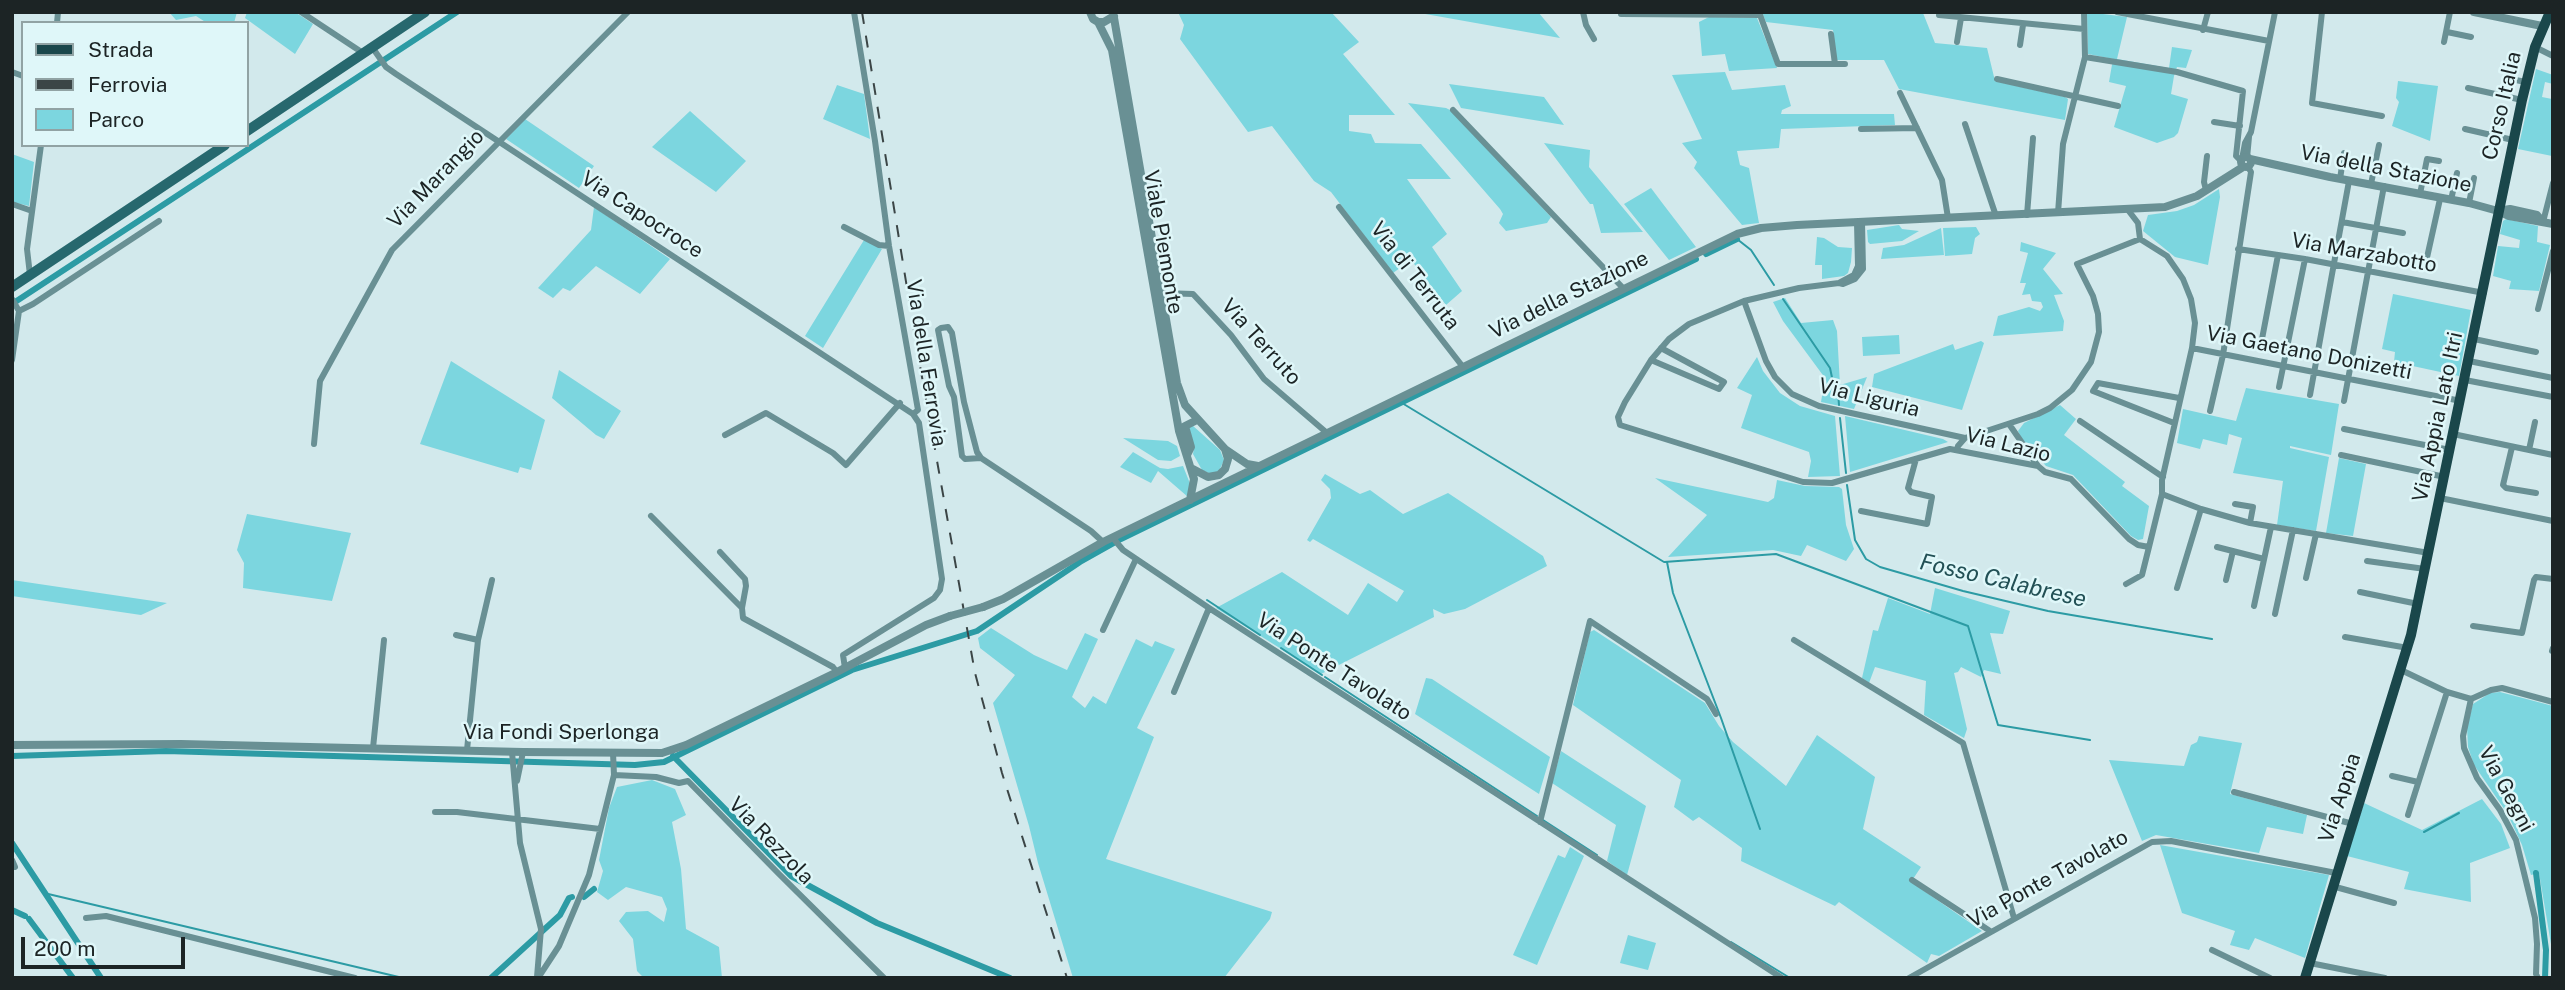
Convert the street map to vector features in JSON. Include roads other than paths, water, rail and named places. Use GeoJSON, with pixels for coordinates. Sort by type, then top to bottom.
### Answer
{"type":"FeatureCollection","features":[{"type":"Feature","properties":{"kind":"main road"},"geometry":{"type":"LineString","coordinates":[[248,130],[425,12]]}},
{"type":"Feature","properties":{"kind":"main road","name":"Corso Italia"},"geometry":{"type":"LineString","coordinates":[[2498,211],[2535,47],[2550,12]]}},
{"type":"Feature","properties":{"kind":"main road"},"geometry":{"type":"LineString","coordinates":[[12,287],[222,147]]}},
{"type":"Feature","properties":{"kind":"main road","name":"Via Appia Lato Itri"},"geometry":{"type":"LineString","coordinates":[[2412,631],[2484,293],[2498,211]]}},
{"type":"Feature","properties":{"kind":"main road","name":"Via Appia"},"geometry":{"type":"LineString","coordinates":[[2305,978],[2412,631]]}},
{"type":"Feature","properties":{"kind":"street","name":"Via Capocroce"},"geometry":{"type":"LineString","coordinates":[[301,12],[370,51],[386,67],[913,414]]}},
{"type":"Feature","properties":{"kind":"street","name":"Via Marangio"},"geometry":{"type":"LineString","coordinates":[[314,444],[320,381],[392,250],[628,12]]}},
{"type":"Feature","properties":{"kind":"street","name":"Via della Ferrovia"},"geometry":{"type":"LineString","coordinates":[[841,670],[843,655],[849,649],[934,598],[940,590],[942,579],[919,423],[913,414],[918,410],[889,246],[854,12]]}},
{"type":"Feature","properties":{"kind":"street","name":"Viale Piemonte"},"geometry":{"type":"LineString","coordinates":[[1090,12],[1112,50],[1174,409],[1194,479]]}},
{"type":"Feature","properties":{"kind":"street"},"geometry":{"type":"LineString","coordinates":[[1583,12],[1594,39]]}},
{"type":"Feature","properties":{"kind":"street"},"geometry":{"type":"LineString","coordinates":[[2013,12],[2020,24],[2020,45]]}},
{"type":"Feature","properties":{"kind":"street"},"geometry":{"type":"LineString","coordinates":[[2058,214],[2063,144],[2085,57],[2084,12]]}},
{"type":"Feature","properties":{"kind":"street"},"geometry":{"type":"LineString","coordinates":[[2117,12],[2269,41]]}},
{"type":"Feature","properties":{"kind":"street"},"geometry":{"type":"LineString","coordinates":[[2203,30],[2208,12]]}},
{"type":"Feature","properties":{"kind":"street"},"geometry":{"type":"LineString","coordinates":[[2245,162],[2247,140],[2274,12]]}},
{"type":"Feature","properties":{"kind":"street"},"geometry":{"type":"LineString","coordinates":[[2322,12],[2312,103],[2382,116]]}},
{"type":"Feature","properties":{"kind":"street"},"geometry":{"type":"LineString","coordinates":[[2444,42],[2450,12]]}},
{"type":"Feature","properties":{"kind":"street"},"geometry":{"type":"LineString","coordinates":[[2474,12],[2542,26]]}},
{"type":"Feature","properties":{"kind":"street"},"geometry":{"type":"LineString","coordinates":[[1621,14],[1760,13],[1779,64],[1845,64]]}},
{"type":"Feature","properties":{"kind":"street","name":"Viale Piemonte"},"geometry":{"type":"LineString","coordinates":[[1098,22],[1104,22],[1114,14],[1177,383],[1185,405],[1225,449],[1247,464],[1258,466]]}},
{"type":"Feature","properties":{"kind":"street"},"geometry":{"type":"LineString","coordinates":[[1938,15],[2084,29]]}},
{"type":"Feature","properties":{"kind":"street"},"geometry":{"type":"LineString","coordinates":[[1957,42],[1961,18]]}},
{"type":"Feature","properties":{"kind":"street"},"geometry":{"type":"LineString","coordinates":[[2447,32],[2471,37]]}},
{"type":"Feature","properties":{"kind":"street"},"geometry":{"type":"LineString","coordinates":[[1831,34],[1835,64]]}},
{"type":"Feature","properties":{"kind":"street"},"geometry":{"type":"LineString","coordinates":[[2535,47],[2553,56]]}},
{"type":"Feature","properties":{"kind":"street"},"geometry":{"type":"LineString","coordinates":[[2085,57],[2177,72],[2243,90],[2236,156],[2245,162],[2251,172],[2223,355],[2210,411]]}},
{"type":"Feature","properties":{"kind":"street"},"geometry":{"type":"LineString","coordinates":[[2505,78],[2526,82]]}},
{"type":"Feature","properties":{"kind":"street"},"geometry":{"type":"LineString","coordinates":[[1997,79],[2118,106]]}},
{"type":"Feature","properties":{"kind":"street"},"geometry":{"type":"LineString","coordinates":[[2468,88],[2522,100]]}},
{"type":"Feature","properties":{"kind":"street"},"geometry":{"type":"LineString","coordinates":[[1900,93],[1942,180],[1948,218]]}},
{"type":"Feature","properties":{"kind":"street"},"geometry":{"type":"LineString","coordinates":[[1454,110],[1623,288]]}},
{"type":"Feature","properties":{"kind":"street"},"geometry":{"type":"LineString","coordinates":[[2214,122],[2239,126]]}},
{"type":"Feature","properties":{"kind":"street"},"geometry":{"type":"LineString","coordinates":[[1965,124],[1996,216]]}},
{"type":"Feature","properties":{"kind":"street"},"geometry":{"type":"LineString","coordinates":[[1861,129],[1917,128]]}},
{"type":"Feature","properties":{"kind":"street"},"geometry":{"type":"LineString","coordinates":[[2465,130],[2514,140]]}},
{"type":"Feature","properties":{"kind":"street"},"geometry":{"type":"LineString","coordinates":[[2027,215],[2033,138]]}},
{"type":"Feature","properties":{"kind":"street"},"geometry":{"type":"LineString","coordinates":[[2236,144],[2247,140]]}},
{"type":"Feature","properties":{"kind":"street"},"geometry":{"type":"LineString","coordinates":[[2371,184],[2379,145]]}},
{"type":"Feature","properties":{"kind":"street"},"geometry":{"type":"LineString","coordinates":[[30,275],[27,249],[41,147]]}},
{"type":"Feature","properties":{"kind":"street"},"geometry":{"type":"LineString","coordinates":[[2310,396],[2342,222],[2344,153]]}},
{"type":"Feature","properties":{"kind":"street"},"geometry":{"type":"LineString","coordinates":[[2206,190],[2204,182],[2207,156]]}},
{"type":"Feature","properties":{"kind":"street"},"geometry":{"type":"LineString","coordinates":[[2420,194],[2427,159],[2439,161]]}},
{"type":"Feature","properties":{"kind":"street","name":"Via della Stazione"},"geometry":{"type":"LineString","coordinates":[[1103,542],[1115,542],[1209,490],[1623,288],[1737,234],[1761,228],[2144,209],[2197,196],[2225,176],[2233,166],[2245,162],[2469,203],[2509,216],[2553,224]]}},
{"type":"Feature","properties":{"kind":"street"},"geometry":{"type":"LineString","coordinates":[[2451,200],[2457,173]]}},
{"type":"Feature","properties":{"kind":"street"},"geometry":{"type":"LineString","coordinates":[[2469,203],[2474,178]]}},
{"type":"Feature","properties":{"kind":"street"},"geometry":{"type":"LineString","coordinates":[[2543,222],[2553,183]]}},
{"type":"Feature","properties":{"kind":"street"},"geometry":{"type":"LineString","coordinates":[[2344,401],[2384,186]]}},
{"type":"Feature","properties":{"kind":"street"},"geometry":{"type":"LineString","coordinates":[[2426,262],[2440,199]]}},
{"type":"Feature","properties":{"kind":"street"},"geometry":{"type":"LineString","coordinates":[[12,204],[32,211]]}},
{"type":"Feature","properties":{"kind":"street","name":"Via di Terruta"},"geometry":{"type":"LineString","coordinates":[[1339,207],[1463,367]]}},
{"type":"Feature","properties":{"kind":"street"},"geometry":{"type":"LineString","coordinates":[[2140,239],[2138,223],[2144,209]]}},
{"type":"Feature","properties":{"kind":"street"},"geometry":{"type":"LineString","coordinates":[[2128,210],[2138,223]]}},
{"type":"Feature","properties":{"kind":"street"},"geometry":{"type":"LineString","coordinates":[[19,309],[33,304],[159,221]]}},
{"type":"Feature","properties":{"kind":"street"},"geometry":{"type":"LineString","coordinates":[[1661,348],[1724,382],[1719,389],[1651,360],[1661,348],[1689,324],[1744,301],[1799,288],[1839,283],[1843,285],[1855,279],[1863,269],[1859,222]]}},
{"type":"Feature","properties":{"kind":"street"},"geometry":{"type":"LineString","coordinates":[[2342,222],[2403,233]]}},
{"type":"Feature","properties":{"kind":"street"},"geometry":{"type":"LineString","coordinates":[[844,227],[879,245],[889,246]]}},
{"type":"Feature","properties":{"kind":"street"},"geometry":{"type":"LineString","coordinates":[[1957,448],[1963,437],[2023,420],[2050,408],[2072,390],[2088,368],[2099,332],[2093,296],[2077,264],[2140,239]]}},
{"type":"Feature","properties":{"kind":"street"},"geometry":{"type":"LineString","coordinates":[[2126,584],[2142,575],[2162,494],[2163,477],[2192,348],[2195,323],[2191,299],[2183,279],[2167,256],[2140,239]]}},
{"type":"Feature","properties":{"kind":"street"},"geometry":{"type":"LineString","coordinates":[[2109,240],[2113,249]]}},
{"type":"Feature","properties":{"kind":"street","name":"Via Marzabotto"},"geometry":{"type":"LineString","coordinates":[[2238,249],[2484,293]]}},
{"type":"Feature","properties":{"kind":"street"},"geometry":{"type":"LineString","coordinates":[[2538,309],[2553,251]]}},
{"type":"Feature","properties":{"kind":"street"},"geometry":{"type":"LineString","coordinates":[[2262,339],[2278,255]]}},
{"type":"Feature","properties":{"kind":"street"},"geometry":{"type":"LineString","coordinates":[[2279,387],[2305,259]]}},
{"type":"Feature","properties":{"kind":"street","name":"Via Terruto"},"geometry":{"type":"LineString","coordinates":[[1162,293],[1193,294],[1231,335],[1264,379],[1327,433]]}},
{"type":"Feature","properties":{"kind":"street"},"geometry":{"type":"LineString","coordinates":[[12,299],[19,309],[12,360]]}},
{"type":"Feature","properties":{"kind":"street","name":"Via Liguria"},"geometry":{"type":"LineString","coordinates":[[1744,301],[1766,361],[1775,377],[1792,394],[1819,406],[1963,437]]}},
{"type":"Feature","properties":{"kind":"street"},"geometry":{"type":"LineString","coordinates":[[981,458],[962,456],[953,395],[948,386],[938,330],[941,328],[948,327],[952,333],[976,452],[1103,542]]}},
{"type":"Feature","properties":{"kind":"street"},"geometry":{"type":"LineString","coordinates":[[2474,339],[2536,352]]}},
{"type":"Feature","properties":{"kind":"street","name":"Via Gaetano Donizetti"},"geometry":{"type":"LineString","coordinates":[[2192,348],[2461,401]]}},
{"type":"Feature","properties":{"kind":"street","name":"Via Lazio"},"geometry":{"type":"LineString","coordinates":[[1651,360],[1625,402],[1618,417],[1620,425],[1804,482],[1832,483],[1957,448],[2038,466],[2045,472],[2071,479],[2129,540],[2149,547]]}},
{"type":"Feature","properties":{"kind":"street"},"geometry":{"type":"LineString","coordinates":[[2469,361],[2553,379]]}},
{"type":"Feature","properties":{"kind":"street"},"geometry":{"type":"LineString","coordinates":[[2465,380],[2553,397]]}},
{"type":"Feature","properties":{"kind":"street"},"geometry":{"type":"LineString","coordinates":[[2174,424],[2093,391],[2098,383],[2179,398]]}},
{"type":"Feature","properties":{"kind":"street"},"geometry":{"type":"LineString","coordinates":[[953,395],[962,393]]}},
{"type":"Feature","properties":{"kind":"street"},"geometry":{"type":"LineString","coordinates":[[725,435],[766,413],[833,453],[846,465],[900,404]]}},
{"type":"Feature","properties":{"kind":"street"},"geometry":{"type":"LineString","coordinates":[[1187,455],[1191,447],[1185,426],[1197,420]]}},
{"type":"Feature","properties":{"kind":"street"},"geometry":{"type":"LineString","coordinates":[[2080,421],[2163,477]]}},
{"type":"Feature","properties":{"kind":"street"},"geometry":{"type":"LineString","coordinates":[[958,423],[968,422]]}},
{"type":"Feature","properties":{"kind":"street"},"geometry":{"type":"LineString","coordinates":[[2529,450],[2535,422]]}},
{"type":"Feature","properties":{"kind":"street"},"geometry":{"type":"LineString","coordinates":[[2009,424],[2038,466]]}},
{"type":"Feature","properties":{"kind":"street"},"geometry":{"type":"LineString","coordinates":[[2344,429],[2451,450]]}},
{"type":"Feature","properties":{"kind":"street"},"geometry":{"type":"LineString","coordinates":[[2453,434],[2553,455]]}},
{"type":"Feature","properties":{"kind":"street"},"geometry":{"type":"LineString","coordinates":[[2512,447],[2503,485],[2506,488],[2536,492]]}},
{"type":"Feature","properties":{"kind":"street"},"geometry":{"type":"LineString","coordinates":[[1191,468],[1208,478],[1219,475],[1225,469],[1228,459],[1225,449]]}},
{"type":"Feature","properties":{"kind":"street"},"geometry":{"type":"LineString","coordinates":[[2341,455],[2445,477]]}},
{"type":"Feature","properties":{"kind":"street"},"geometry":{"type":"LineString","coordinates":[[1234,478],[1238,469],[1238,458]]}},
{"type":"Feature","properties":{"kind":"street"},"geometry":{"type":"LineString","coordinates":[[1861,511],[1927,524],[1932,497],[1912,492],[1908,488],[1916,459]]}},
{"type":"Feature","properties":{"kind":"street"},"geometry":{"type":"LineString","coordinates":[[1190,500],[1194,479],[1209,490]]}},
{"type":"Feature","properties":{"kind":"street"},"geometry":{"type":"LineString","coordinates":[[2162,494],[2250,523],[2429,553]]}},
{"type":"Feature","properties":{"kind":"street"},"geometry":{"type":"LineString","coordinates":[[2440,498],[2553,521]]}},
{"type":"Feature","properties":{"kind":"street"},"geometry":{"type":"LineString","coordinates":[[2235,503],[2253,507],[2250,523]]}},
{"type":"Feature","properties":{"kind":"street"},"geometry":{"type":"LineString","coordinates":[[2177,588],[2201,509]]}},
{"type":"Feature","properties":{"kind":"street"},"geometry":{"type":"LineString","coordinates":[[651,516],[742,608]]}},
{"type":"Feature","properties":{"kind":"street"},"geometry":{"type":"LineString","coordinates":[[2254,606],[2271,527]]}},
{"type":"Feature","properties":{"kind":"street"},"geometry":{"type":"LineString","coordinates":[[2275,614],[2293,530]]}},
{"type":"Feature","properties":{"kind":"street"},"geometry":{"type":"LineString","coordinates":[[2306,578],[2316,534]]}},
{"type":"Feature","properties":{"kind":"street","name":"Via Fondi Sperlonga"},"geometry":{"type":"LineString","coordinates":[[12,745],[205,744],[467,750],[512,755],[520,761],[662,752],[686,745],[841,670],[926,625],[1003,599],[1103,542]]}},
{"type":"Feature","properties":{"kind":"street","name":"Via Ponte Tavolato"},"geometry":{"type":"LineString","coordinates":[[1115,542],[1209,608],[1782,978]]}},
{"type":"Feature","properties":{"kind":"street"},"geometry":{"type":"LineString","coordinates":[[2217,547],[2264,559]]}},
{"type":"Feature","properties":{"kind":"street"},"geometry":{"type":"LineString","coordinates":[[2226,580],[2233,551]]}},
{"type":"Feature","properties":{"kind":"street"},"geometry":{"type":"LineString","coordinates":[[720,552],[745,579],[743,618],[841,670]]}},
{"type":"Feature","properties":{"kind":"street"},"geometry":{"type":"LineString","coordinates":[[1103,630],[1136,559]]}},
{"type":"Feature","properties":{"kind":"street"},"geometry":{"type":"LineString","coordinates":[[2367,561],[2426,569]]}},
{"type":"Feature","properties":{"kind":"street"},"geometry":{"type":"LineString","coordinates":[[2473,626],[2522,633],[2534,580],[2536,577],[2553,579]]}},
{"type":"Feature","properties":{"kind":"street"},"geometry":{"type":"LineString","coordinates":[[467,750],[478,640],[492,580]]}},
{"type":"Feature","properties":{"kind":"street"},"geometry":{"type":"LineString","coordinates":[[2360,592],[2418,604]]}},
{"type":"Feature","properties":{"kind":"street"},"geometry":{"type":"LineString","coordinates":[[1174,692],[1209,608]]}},
{"type":"Feature","properties":{"kind":"street"},"geometry":{"type":"LineString","coordinates":[[1540,822],[1590,621],[1707,699],[1716,714]]}},
{"type":"Feature","properties":{"kind":"street"},"geometry":{"type":"LineString","coordinates":[[456,635],[478,640]]}},
{"type":"Feature","properties":{"kind":"street"},"geometry":{"type":"LineString","coordinates":[[2345,637],[2408,648]]}},
{"type":"Feature","properties":{"kind":"street"},"geometry":{"type":"LineString","coordinates":[[373,748],[384,640]]}},
{"type":"Feature","properties":{"kind":"street"},"geometry":{"type":"LineString","coordinates":[[1794,640],[1963,743],[2014,918]]}},
{"type":"Feature","properties":{"kind":"street"},"geometry":{"type":"LineString","coordinates":[[2402,670],[2447,692],[2471,699],[2502,688],[2553,702]]}},
{"type":"Feature","properties":{"kind":"street"},"geometry":{"type":"LineString","coordinates":[[2408,815],[2447,692]]}},
{"type":"Feature","properties":{"kind":"street","name":"Via Gegni"},"geometry":{"type":"LineString","coordinates":[[2471,699],[2463,736],[2464,748],[2477,778],[2500,810],[2516,841],[2535,918],[2538,978]]}},
{"type":"Feature","properties":{"kind":"street"},"geometry":{"type":"LineString","coordinates":[[512,755],[520,761],[516,785],[517,819],[520,843],[541,929],[538,978]]}},
{"type":"Feature","properties":{"kind":"street"},"geometry":{"type":"LineString","coordinates":[[538,978],[559,946],[576,912],[589,875],[613,772],[613,755]]}},
{"type":"Feature","properties":{"kind":"street","name":"Via Rezzola"},"geometry":{"type":"LineString","coordinates":[[613,772],[656,777],[679,783],[688,780],[884,978]]}},
{"type":"Feature","properties":{"kind":"street"},"geometry":{"type":"LineString","coordinates":[[2392,776],[2418,782]]}},
{"type":"Feature","properties":{"kind":"street"},"geometry":{"type":"LineString","coordinates":[[2234,792],[2353,824]]}},
{"type":"Feature","properties":{"kind":"street"},"geometry":{"type":"LineString","coordinates":[[435,812],[457,812],[600,829]]}},
{"type":"Feature","properties":{"kind":"street","name":"Via Ponte Tavolato"},"geometry":{"type":"LineString","coordinates":[[1909,978],[2152,842],[2171,841],[2336,873]]}},
{"type":"Feature","properties":{"kind":"street"},"geometry":{"type":"LineString","coordinates":[[1912,880],[1990,931]]}},
{"type":"Feature","properties":{"kind":"street"},"geometry":{"type":"LineString","coordinates":[[2332,887],[2394,902]]}},
{"type":"Feature","properties":{"kind":"street"},"geometry":{"type":"LineString","coordinates":[[86,918],[106,916],[355,978]]}},
{"type":"Feature","properties":{"kind":"street"},"geometry":{"type":"LineString","coordinates":[[2212,950],[2270,978]]}},
{"type":"Feature","properties":{"kind":"street"},"geometry":{"type":"LineString","coordinates":[[2310,963],[2385,978]]}},
{"type":"Feature","properties":{"kind":"waterway"},"geometry":{"type":"LineString","coordinates":[[12,304],[457,12]]}},
{"type":"Feature","properties":{"kind":"waterway","name":"Fosso Calabrese"},"geometry":{"type":"LineString","coordinates":[[1737,239],[1751,250],[1774,285]]}},
{"type":"Feature","properties":{"kind":"waterway"},"geometry":{"type":"LineString","coordinates":[[1706,254],[1737,239]]}},
{"type":"Feature","properties":{"kind":"waterway"},"geometry":{"type":"LineString","coordinates":[[12,756],[166,751],[635,765],[664,762],[852,670],[977,631],[1080,562],[1121,539],[1696,259]]}},
{"type":"Feature","properties":{"kind":"waterway","name":"Fosso Calabrese"},"geometry":{"type":"LineString","coordinates":[[1783,299],[1830,368],[1834,387],[1838,392],[1839,405]]}},
{"type":"Feature","properties":{"kind":"waterway"},"geometry":{"type":"LineString","coordinates":[[1402,403],[1664,562],[1776,554],[1968,626],[1998,725],[2090,740]]}},
{"type":"Feature","properties":{"kind":"waterway","name":"Fosso Calabrese"},"geometry":{"type":"LineString","coordinates":[[1840,418],[1846,473]]}},
{"type":"Feature","properties":{"kind":"waterway","name":"Fosso Calabrese"},"geometry":{"type":"LineString","coordinates":[[1847,485],[1855,540],[1866,559],[1880,567],[1963,591],[2048,611],[2212,639]]}},
{"type":"Feature","properties":{"kind":"waterway"},"geometry":{"type":"LineString","coordinates":[[1667,562],[1673,593],[1760,829]]}},
{"type":"Feature","properties":{"kind":"waterway"},"geometry":{"type":"LineString","coordinates":[[1207,600],[1260,635]]}},
{"type":"Feature","properties":{"kind":"waterway"},"geometry":{"type":"LineString","coordinates":[[1281,648],[1322,675]]}},
{"type":"Feature","properties":{"kind":"waterway"},"geometry":{"type":"LineString","coordinates":[[1325,677],[1537,816]]}},
{"type":"Feature","properties":{"kind":"waterway"},"geometry":{"type":"LineString","coordinates":[[673,756],[791,876],[877,923],[1010,978]]}},
{"type":"Feature","properties":{"kind":"waterway"},"geometry":{"type":"LineString","coordinates":[[2424,832],[2459,813]]}},
{"type":"Feature","properties":{"kind":"waterway"},"geometry":{"type":"LineString","coordinates":[[1543,820],[1597,855]]}},
{"type":"Feature","properties":{"kind":"waterway"},"geometry":{"type":"LineString","coordinates":[[12,843],[101,978]]}},
{"type":"Feature","properties":{"kind":"waterway"},"geometry":{"type":"LineString","coordinates":[[2536,873],[2546,950],[2545,978]]}},
{"type":"Feature","properties":{"kind":"waterway"},"geometry":{"type":"LineString","coordinates":[[584,897],[594,889]]}},
{"type":"Feature","properties":{"kind":"waterway"},"geometry":{"type":"LineString","coordinates":[[44,893],[403,978]]}},
{"type":"Feature","properties":{"kind":"waterway"},"geometry":{"type":"LineString","coordinates":[[491,978],[560,915],[572,897]]}},
{"type":"Feature","properties":{"kind":"waterway"},"geometry":{"type":"LineString","coordinates":[[12,910],[25,916]]}},
{"type":"Feature","properties":{"kind":"waterway"},"geometry":{"type":"LineString","coordinates":[[29,919],[73,978]]}},
{"type":"Feature","properties":{"kind":"waterway"},"geometry":{"type":"LineString","coordinates":[[1731,942],[1790,978]]}},
{"type":"Feature","properties":{"kind":"railway"},"geometry":{"type":"LineString","coordinates":[[862,12],[917,349],[975,673],[1002,773],[1067,978]]}}]}
